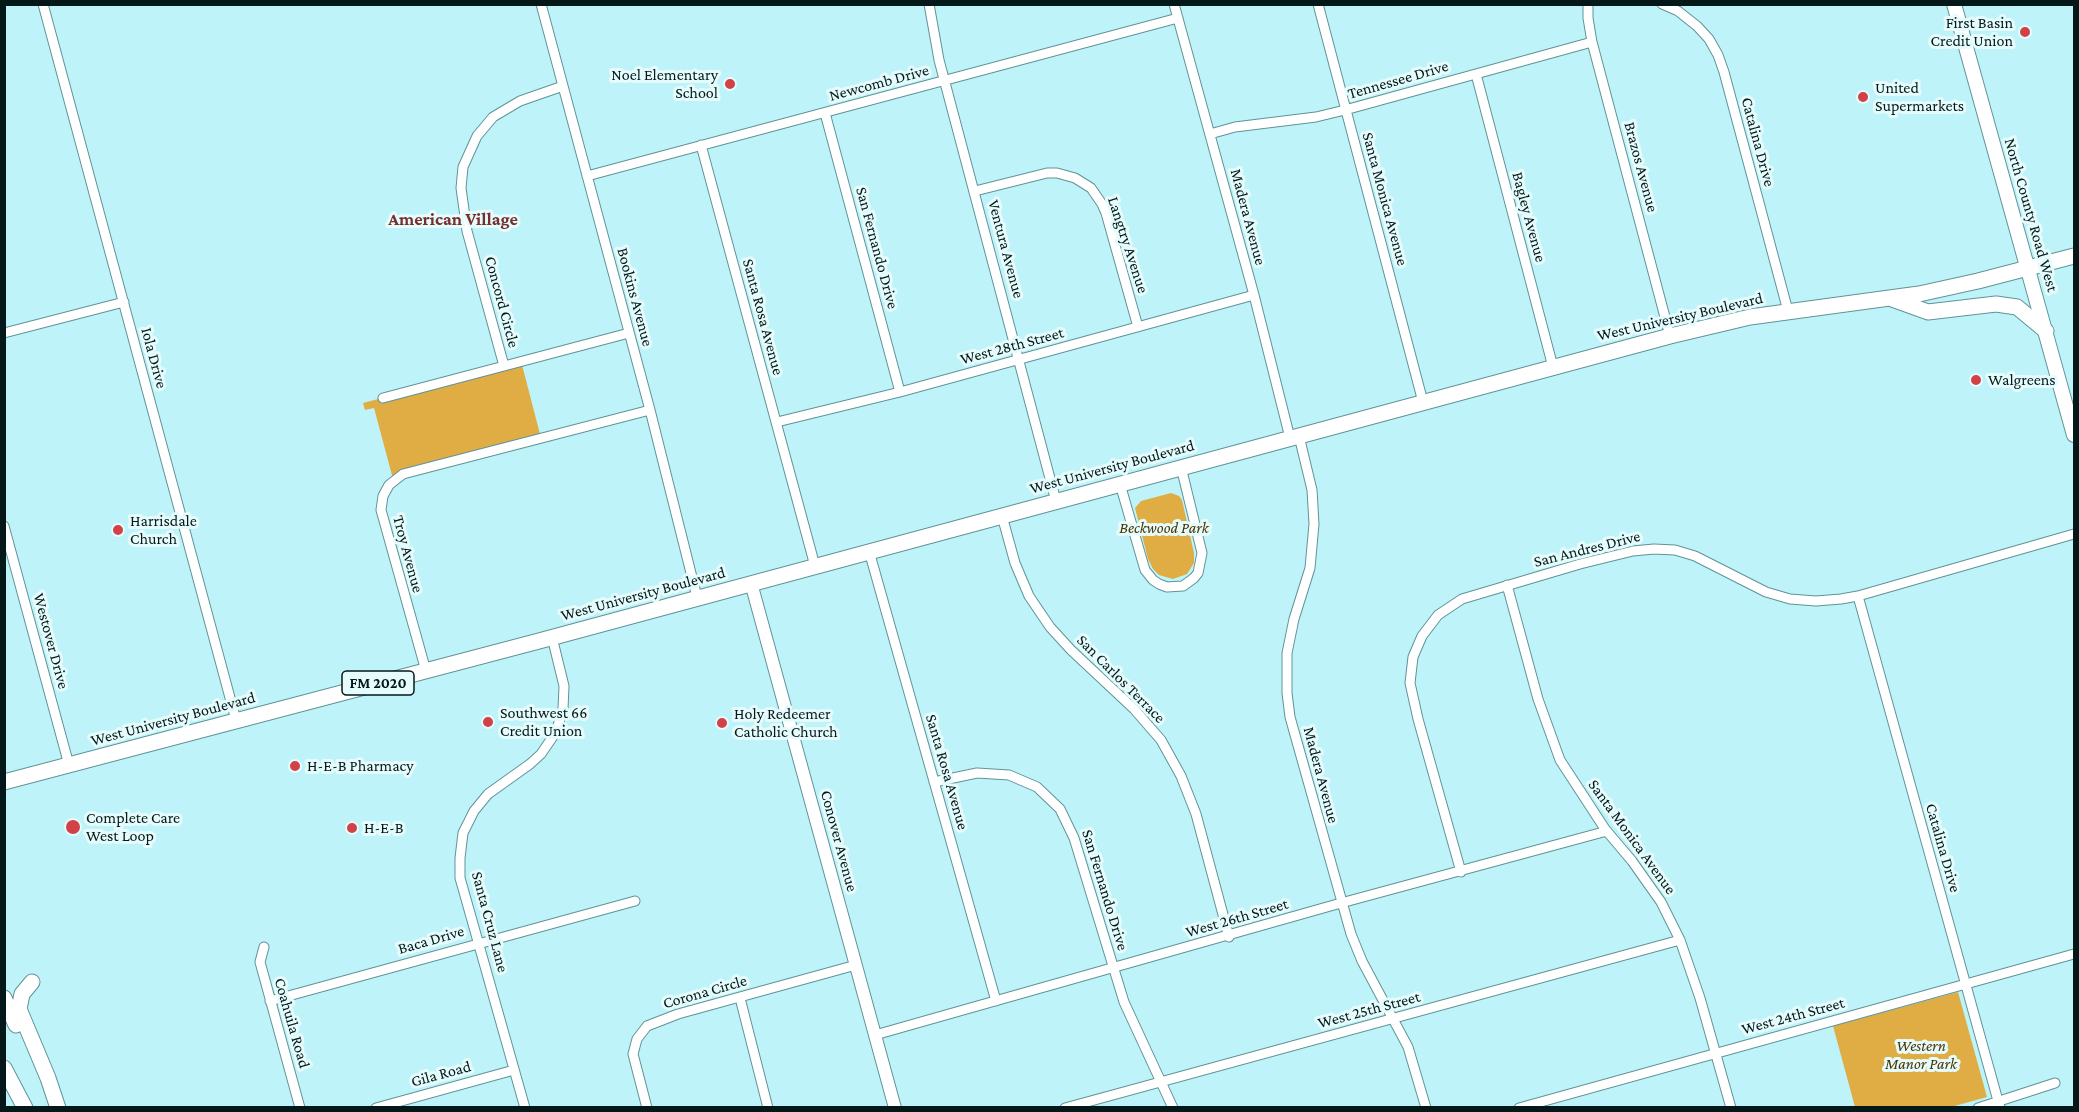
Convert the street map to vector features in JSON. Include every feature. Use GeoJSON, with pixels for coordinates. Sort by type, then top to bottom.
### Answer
{"type":"FeatureCollection","features":[{"type":"Feature","properties":{"kind":"main road","name":"North County Road West"},"geometry":{"type":"LineString","coordinates":[[1954,4],[2046,331],[2070,402],[2074,435]]}},
{"type":"Feature","properties":{"kind":"main road","name":"West University Boulevard"},"geometry":{"type":"LineString","coordinates":[[4,782],[426,671],[1670,336],[1788,311],[1919,294],[2074,256]]}},
{"type":"Feature","properties":{"kind":"main road"},"geometry":{"type":"LineString","coordinates":[[1890,297],[1928,312],[1996,304],[2017,307],[2046,331]]}},
{"type":"Feature","properties":{"kind":"main road"},"geometry":{"type":"LineString","coordinates":[[32,982],[22,994],[19,1009],[58,1107]]}},
{"type":"Feature","properties":{"kind":"main road"},"geometry":{"type":"LineString","coordinates":[[4,998],[52,1107]]}},
{"type":"Feature","properties":{"kind":"main road"},"geometry":{"type":"LineString","coordinates":[[4,1068],[25,1107]]}},
{"type":"Feature","properties":{"kind":"street","name":"Iola Drive"},"geometry":{"type":"LineString","coordinates":[[43,4],[236,720]]}},
{"type":"Feature","properties":{"kind":"street","name":"Bookins Avenue"},"geometry":{"type":"LineString","coordinates":[[541,4],[650,410],[697,597]]}},
{"type":"Feature","properties":{"kind":"street","name":"Ventura Avenue"},"geometry":{"type":"LineString","coordinates":[[929,4],[945,80],[1056,501]]}},
{"type":"Feature","properties":{"kind":"street","name":"Madera Avenue"},"geometry":{"type":"LineString","coordinates":[[1174,4],[1254,296],[1312,490],[1314,538],[1308,574],[1289,642],[1286,665],[1287,693],[1293,730],[1341,903],[1362,962],[1408,1047],[1426,1107]]}},
{"type":"Feature","properties":{"kind":"street","name":"Santa Monica Avenue"},"geometry":{"type":"LineString","coordinates":[[1318,4],[1423,402]]}},
{"type":"Feature","properties":{"kind":"street","name":"Brazos Avenue"},"geometry":{"type":"LineString","coordinates":[[1588,4],[1592,42],[1670,336]]}},
{"type":"Feature","properties":{"kind":"street","name":"Catalina Drive"},"geometry":{"type":"LineString","coordinates":[[1662,4],[1678,11],[1697,26],[1709,39],[1718,55],[1788,311]]}},
{"type":"Feature","properties":{"kind":"street","name":"Newcomb Drive"},"geometry":{"type":"LineString","coordinates":[[587,176],[1178,18]]}},
{"type":"Feature","properties":{"kind":"street","name":"Tennessee Drive"},"geometry":{"type":"LineString","coordinates":[[1210,134],[1236,127],[1316,117],[1592,42]]}},
{"type":"Feature","properties":{"kind":"street","name":"Bagley Avenue"},"geometry":{"type":"LineString","coordinates":[[1476,74],[1553,368]]}},
{"type":"Feature","properties":{"kind":"street","name":"Concord Circle"},"geometry":{"type":"LineString","coordinates":[[504,366],[467,231],[461,188],[463,167],[477,136],[493,117],[520,101],[563,86]]}},
{"type":"Feature","properties":{"kind":"street","name":"San Fernando Drive"},"geometry":{"type":"LineString","coordinates":[[825,112],[900,392]]}},
{"type":"Feature","properties":{"kind":"street","name":"Santa Rosa Avenue"},"geometry":{"type":"LineString","coordinates":[[701,145],[815,566]]}},
{"type":"Feature","properties":{"kind":"street","name":"Langtry Avenue"},"geometry":{"type":"LineString","coordinates":[[975,191],[1047,173],[1066,174],[1084,182],[1098,196],[1106,213],[1138,327]]}},
{"type":"Feature","properties":{"kind":"street","name":"West 28th Street"},"geometry":{"type":"LineString","coordinates":[[777,422],[900,392],[1254,296]]}},
{"type":"Feature","properties":{"kind":"street"},"geometry":{"type":"LineString","coordinates":[[4,333],[124,302]]}},
{"type":"Feature","properties":{"kind":"street"},"geometry":{"type":"LineString","coordinates":[[383,398],[629,333]]}},
{"type":"Feature","properties":{"kind":"street","name":"Troy Avenue"},"geometry":{"type":"LineString","coordinates":[[426,671],[381,510],[383,496],[393,480],[403,474],[650,410]]}},
{"type":"Feature","properties":{"kind":"street"},"geometry":{"type":"LineString","coordinates":[[1120,484],[1145,570],[1159,584],[1167,587],[1183,586],[1197,573],[1202,553],[1181,467]]}},
{"type":"Feature","properties":{"kind":"street","name":"San Carlos Terrace"},"geometry":{"type":"LineString","coordinates":[[1002,516],[1015,563],[1026,588],[1050,627],[1134,709],[1161,740],[1181,776],[1196,814],[1229,937]]}},
{"type":"Feature","properties":{"kind":"street","name":"Westover Drive"},"geometry":{"type":"LineString","coordinates":[[4,526],[69,765]]}},
{"type":"Feature","properties":{"kind":"street","name":"San Andres Drive"},"geometry":{"type":"LineString","coordinates":[[1461,872],[1411,691],[1411,667],[1422,636],[1438,615],[1462,599],[1622,553],[1654,549],[1675,550],[1695,556],[1766,592],[1791,599],[1816,602],[1858,596],[2074,534]]}},
{"type":"Feature","properties":{"kind":"street","name":"Santa Rosa Avenue"},"geometry":{"type":"LineString","coordinates":[[869,551],[996,1001]]}},
{"type":"Feature","properties":{"kind":"street","name":"Conover Avenue"},"geometry":{"type":"LineString","coordinates":[[751,583],[895,1107]]}},
{"type":"Feature","properties":{"kind":"street","name":"Santa Monica Avenue"},"geometry":{"type":"LineString","coordinates":[[1507,585],[1529,669],[1551,739],[1563,766],[1607,831],[1661,902],[1680,940],[1700,996],[1731,1107]]}},
{"type":"Feature","properties":{"kind":"street","name":"Catalina Drive"},"geometry":{"type":"LineString","coordinates":[[1858,596],[1999,1105]]}},
{"type":"Feature","properties":{"kind":"street","name":"Santa Cruz Lane"},"geometry":{"type":"LineString","coordinates":[[525,1107],[460,878],[461,845],[467,822],[481,802],[498,786],[530,764],[549,745],[556,732],[563,709],[564,686],[552,637]]}},
{"type":"Feature","properties":{"kind":"street","name":"San Fernando Drive"},"geometry":{"type":"LineString","coordinates":[[934,782],[977,773],[993,772],[1009,775],[1023,780],[1050,798],[1064,816],[1074,838],[1113,969],[1135,1030],[1173,1107]]}},
{"type":"Feature","properties":{"kind":"street","name":"West 26th Street"},"geometry":{"type":"LineString","coordinates":[[875,1035],[1229,937],[1341,903],[1607,831]]}},
{"type":"Feature","properties":{"kind":"street","name":"Baca Drive"},"geometry":{"type":"LineString","coordinates":[[270,1001],[635,901]]}},
{"type":"Feature","properties":{"kind":"street","name":"West 25th Street"},"geometry":{"type":"LineString","coordinates":[[1065,1107],[1680,940]]}},
{"type":"Feature","properties":{"kind":"street","name":"Coahuila Road"},"geometry":{"type":"LineString","coordinates":[[264,947],[260,962],[300,1107]]}},
{"type":"Feature","properties":{"kind":"street","name":"West 24th Street"},"geometry":{"type":"LineString","coordinates":[[1519,1107],[2074,954]]}},
{"type":"Feature","properties":{"kind":"street","name":"Corona Circle"},"geometry":{"type":"LineString","coordinates":[[647,1107],[633,1054],[641,1032],[655,1022],[856,965]]}},
{"type":"Feature","properties":{"kind":"street"},"geometry":{"type":"LineString","coordinates":[[740,998],[768,1107]]}},
{"type":"Feature","properties":{"kind":"street","name":"Gila Road"},"geometry":{"type":"LineString","coordinates":[[376,1107],[514,1070]]}},
{"type":"Feature","properties":{"kind":"street"},"geometry":{"type":"LineString","coordinates":[[1978,1107],[1999,1105],[2055,1083]]}},
{"type":"Feature","properties":{"kind":"green space"},"geometry":{"type":"Polygon","coordinates":[[[521,361],[541,438],[393,479],[374,408],[365,410],[363,403],[521,361]]]}},
{"type":"Feature","properties":{"kind":"green space","name":"Beckwood Park"},"geometry":{"type":"Polygon","coordinates":[[[1171,493],[1182,500],[1194,553],[1194,563],[1187,574],[1173,579],[1159,575],[1153,569],[1148,559],[1135,508],[1141,501],[1171,493]]]}},
{"type":"Feature","properties":{"kind":"green space","name":"Western Manor Park"},"geometry":{"type":"Polygon","coordinates":[[[1958,992],[1987,1097],[1951,1107],[1855,1107],[1833,1026],[1958,992]]]}},
{"type":"Feature","properties":{"kind":"place","name":"First Basin Credit Union"},"geometry":{"type":"Point","coordinates":[2025,32]}},
{"type":"Feature","properties":{"kind":"place","name":"Noel Elementary School"},"geometry":{"type":"Point","coordinates":[730,84]}},
{"type":"Feature","properties":{"kind":"place","name":"United Supermarkets"},"geometry":{"type":"Point","coordinates":[1863,97]}},
{"type":"Feature","properties":{"kind":"place","name":"Walgreens"},"geometry":{"type":"Point","coordinates":[1976,380]}},
{"type":"Feature","properties":{"kind":"place","name":"Harrisdale Church"},"geometry":{"type":"Point","coordinates":[118,530]}},
{"type":"Feature","properties":{"kind":"place","name":"Southwest 66 Credit Union"},"geometry":{"type":"Point","coordinates":[488,722]}},
{"type":"Feature","properties":{"kind":"place","name":"Holy Redeemer Catholic Church"},"geometry":{"type":"Point","coordinates":[722,723]}},
{"type":"Feature","properties":{"kind":"place","name":"H-E-B Pharmacy"},"geometry":{"type":"Point","coordinates":[295,766]}},
{"type":"Feature","properties":{"kind":"place","name":"Complete Care West Loop"},"geometry":{"type":"Point","coordinates":[73,827]}},
{"type":"Feature","properties":{"kind":"place","name":"H-E-B"},"geometry":{"type":"Point","coordinates":[352,828]}},
{"type":"Feature","properties":{"kind":"district","name":"American Village"},"geometry":{"type":"Point","coordinates":[453,219]}}]}
